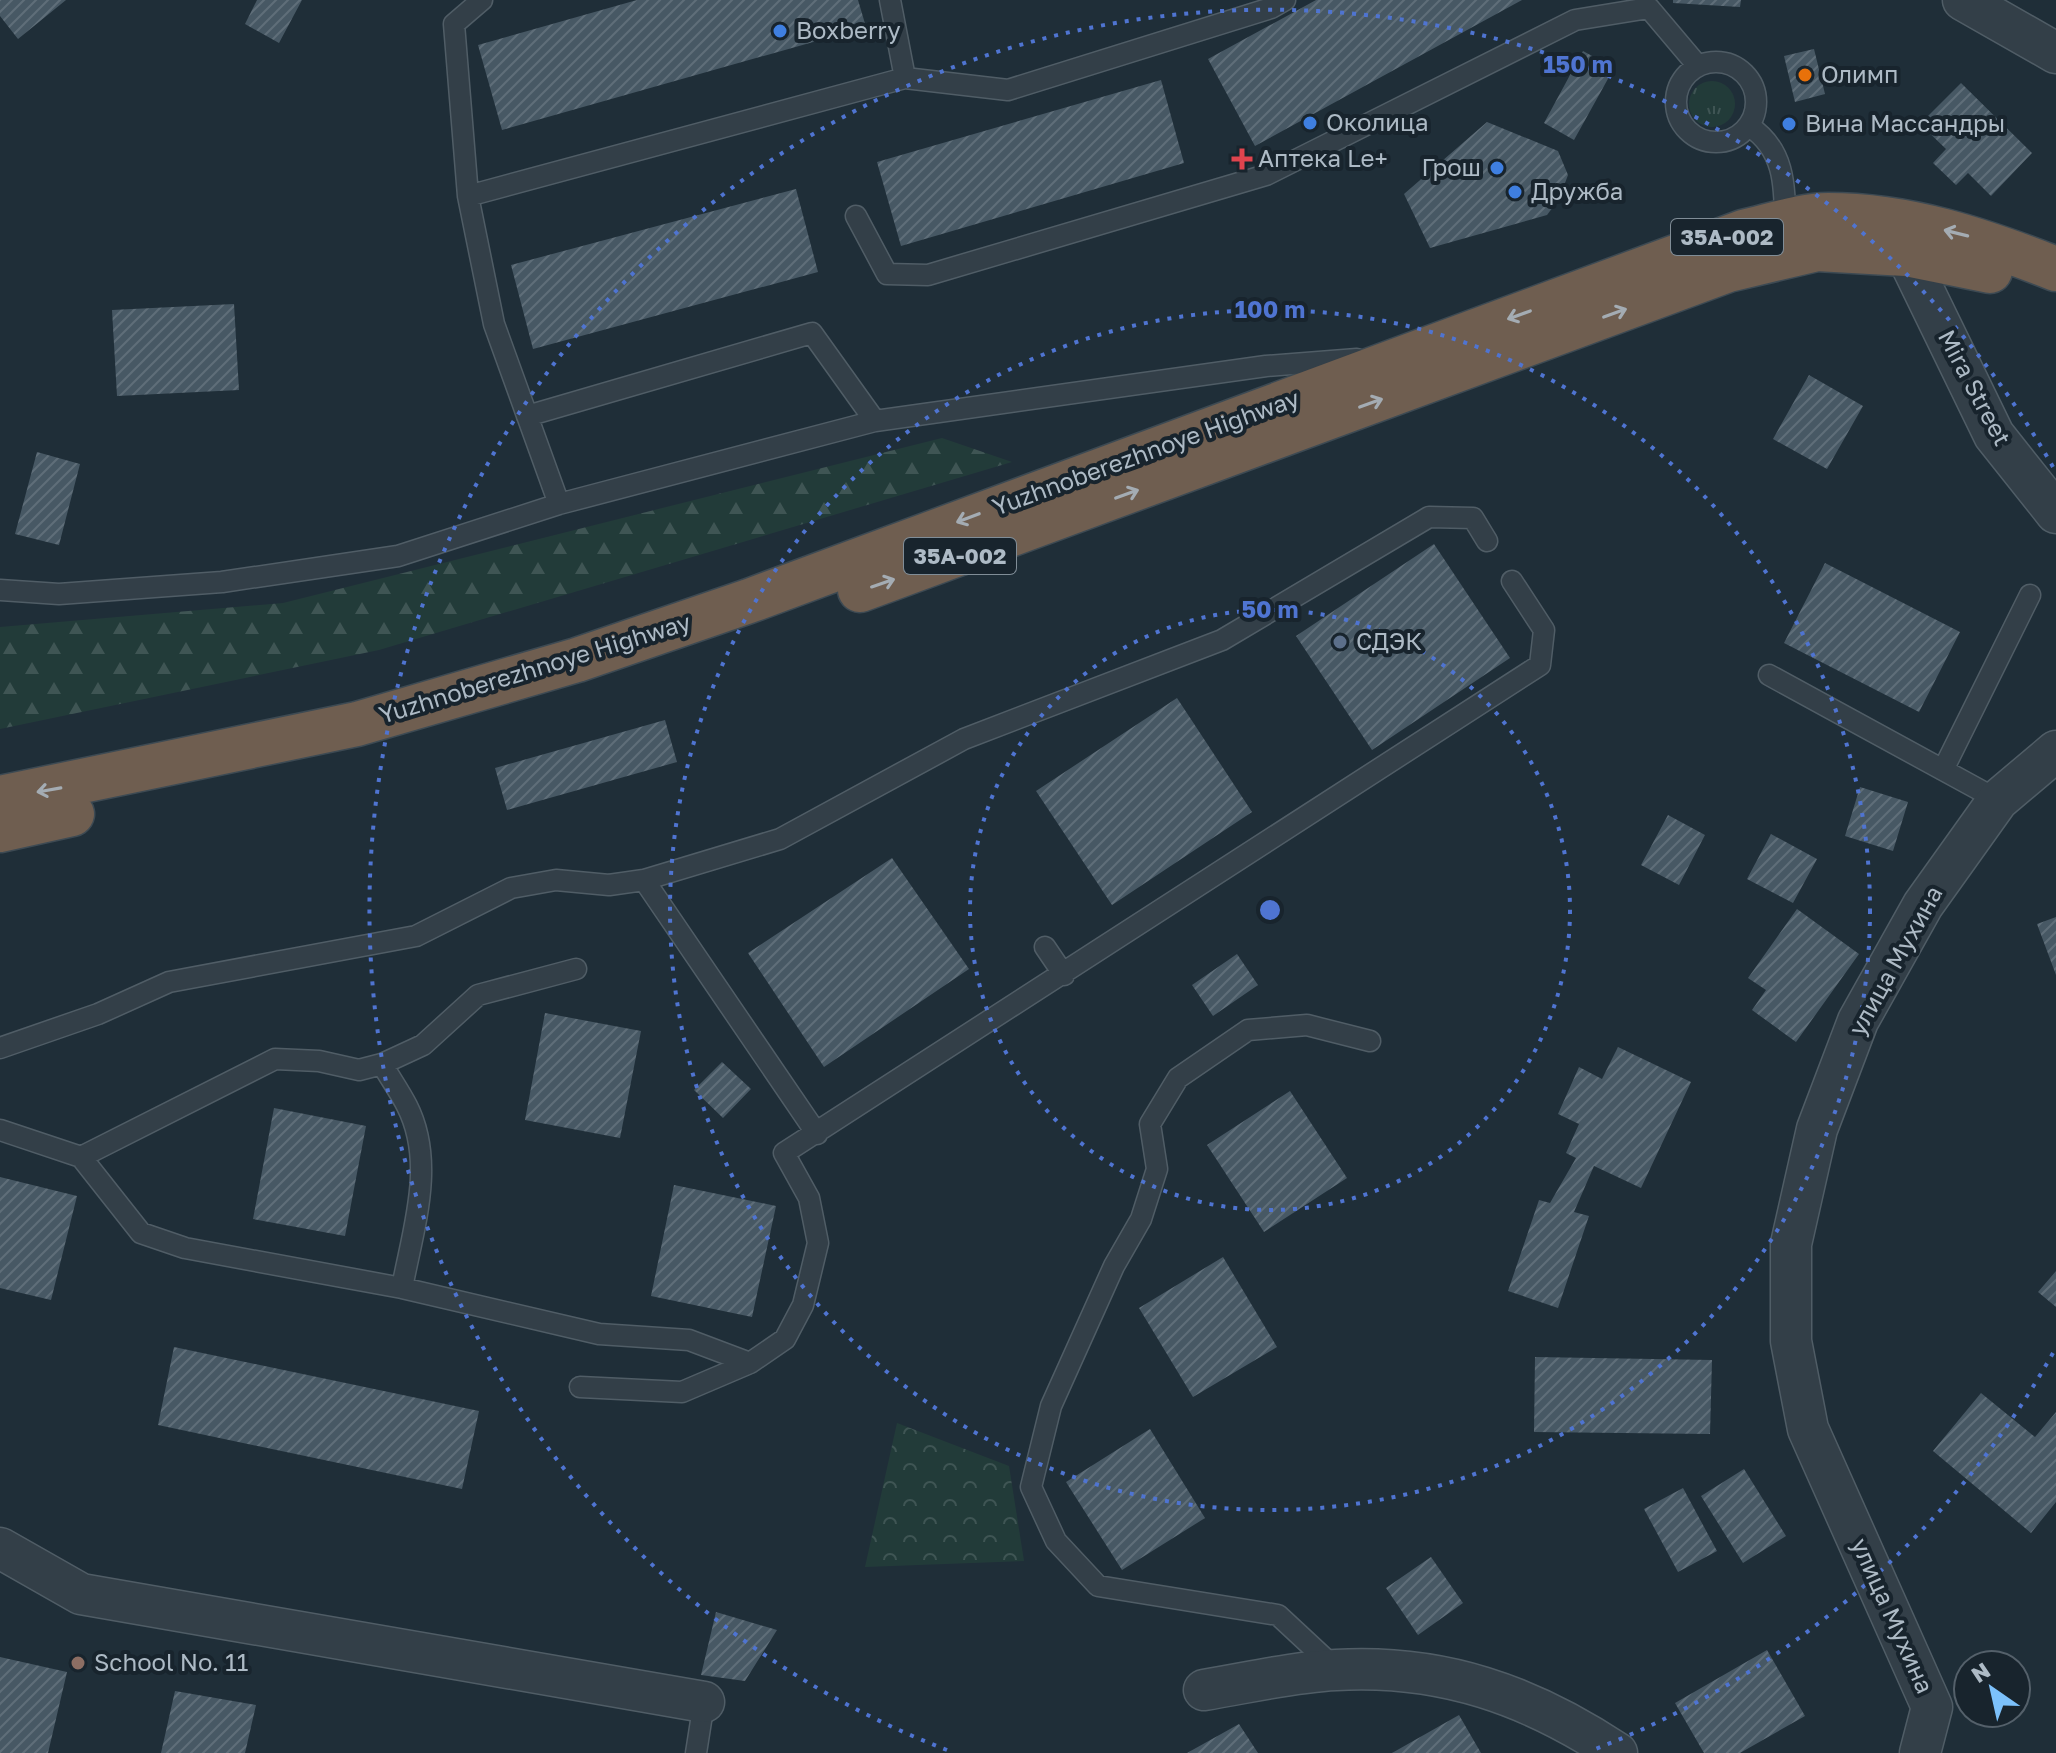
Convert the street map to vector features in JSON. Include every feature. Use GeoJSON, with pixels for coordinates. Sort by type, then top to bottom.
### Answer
{"type":"FeatureCollection","features":[{"type":"Feature","properties":{"kind":"highway","name":"Yuzhnoberezhnoye Highway"},"geometry":{"type":"LineString","coordinates":[[0,798],[357,724],[577,660],[749,601],[1724,238],[1826,215],[1915,223],[1981,240],[2056,269]]}},
{"type":"Feature","properties":{"kind":"highway","name":"Yuzhnoberezhnoye Highway"},"geometry":{"type":"LineString","coordinates":[[0,830],[352,752],[593,684],[1007,539],[1728,270],[1817,249],[1906,254],[1982,268],[2056,295]]}},
{"type":"Feature","properties":{"kind":"street"},"geometry":{"type":"LineString","coordinates":[[1982,5],[2056,53]]}},
{"type":"Feature","properties":{"kind":"street","name":"Mira Street"},"geometry":{"type":"LineString","coordinates":[[1906,254],[1994,435],[2056,513]]}},
{"type":"Feature","properties":{"kind":"street"},"geometry":{"type":"LineString","coordinates":[[1920,1753],[1932,1707],[1808,1429],[1791,1341],[1791,1244],[1817,1129],[1858,1021],[1923,905],[1998,800],[2056,751]]}},
{"type":"Feature","properties":{"kind":"street"},"geometry":{"type":"LineString","coordinates":[[0,1548],[81,1594],[704,1702]]}},
{"type":"Feature","properties":{"kind":"street"},"geometry":{"type":"LineString","coordinates":[[1204,1690],[1336,1670],[1426,1673],[1487,1685],[1548,1712],[1617,1753]]}},
{"type":"Feature","properties":{"kind":"lane"},"geometry":{"type":"LineString","coordinates":[[482,0],[454,24],[468,196],[494,324],[559,504]]}},
{"type":"Feature","properties":{"kind":"lane"},"geometry":{"type":"LineString","coordinates":[[890,0],[905,78]]}},
{"type":"Feature","properties":{"kind":"lane"},"geometry":{"type":"LineString","coordinates":[[468,196],[905,78],[1008,90],[1271,8],[1285,0]]}},
{"type":"Feature","properties":{"kind":"lane"},"geometry":{"type":"LineString","coordinates":[[856,216],[887,274],[928,275],[1266,175],[1575,20],[1649,8],[1698,66]]}},
{"type":"Feature","properties":{"kind":"lane"},"geometry":{"type":"LineString","coordinates":[[1724,63],[1747,76],[1757,101],[1749,126],[1727,141],[1714,143],[1701,140],[1681,123],[1676,111],[1679,85],[1698,66],[1724,63]]}},
{"type":"Feature","properties":{"kind":"lane"},"geometry":{"type":"LineString","coordinates":[[1749,126],[1767,138],[1785,178],[1785,223]]}},
{"type":"Feature","properties":{"kind":"lane"},"geometry":{"type":"LineString","coordinates":[[527,416],[812,333],[875,421]]}},
{"type":"Feature","properties":{"kind":"lane"},"geometry":{"type":"LineString","coordinates":[[0,590],[59,594],[222,582],[398,556],[559,504],[875,421],[1266,366],[1409,356]]}},
{"type":"Feature","properties":{"kind":"lane"},"geometry":{"type":"LineString","coordinates":[[0,1048],[98,1014],[169,982],[416,936],[511,888],[556,880],[609,885],[644,880],[780,839],[964,739],[1222,640],[1429,517],[1473,518],[1487,541]]}},
{"type":"Feature","properties":{"kind":"lane"},"geometry":{"type":"LineString","coordinates":[[580,1387],[682,1392],[750,1363],[785,1339],[803,1305],[818,1243],[809,1198],[784,1153],[1540,665],[1544,630],[1512,581]]}},
{"type":"Feature","properties":{"kind":"lane"},"geometry":{"type":"LineString","coordinates":[[1943,770],[2030,595]]}},
{"type":"Feature","properties":{"kind":"lane"},"geometry":{"type":"LineString","coordinates":[[1769,675],[1998,800]]}},
{"type":"Feature","properties":{"kind":"lane"},"geometry":{"type":"LineString","coordinates":[[644,880],[817,1134]]}},
{"type":"Feature","properties":{"kind":"lane"},"geometry":{"type":"LineString","coordinates":[[1045,947],[1064,975]]}},
{"type":"Feature","properties":{"kind":"lane"},"geometry":{"type":"LineString","coordinates":[[81,1157],[275,1059],[319,1061],[359,1070],[382,1064],[423,1045],[478,995],[576,969]]}},
{"type":"Feature","properties":{"kind":"lane"},"geometry":{"type":"LineString","coordinates":[[1336,1670],[1278,1615],[1098,1586],[1056,1541],[1031,1487],[1051,1406],[1109,1275],[1141,1219],[1157,1169],[1150,1124],[1178,1078],[1248,1030],[1307,1025],[1370,1041]]}},
{"type":"Feature","properties":{"kind":"lane"},"geometry":{"type":"LineString","coordinates":[[382,1064],[409,1109],[419,1144],[422,1184],[402,1288]]}},
{"type":"Feature","properties":{"kind":"lane"},"geometry":{"type":"LineString","coordinates":[[0,1130],[81,1157],[141,1233],[185,1248],[402,1288],[599,1334],[689,1340],[750,1363]]}},
{"type":"Feature","properties":{"kind":"lane"},"geometry":{"type":"LineString","coordinates":[[696,1753],[704,1702]]}},
{"type":"Feature","properties":{"kind":"green space"},"geometry":{"type":"Polygon","coordinates":[[[1712,81],[1728,88],[1735,104],[1728,120],[1712,127],[1696,120],[1689,104],[1696,88],[1712,81]]]}},
{"type":"Feature","properties":{"kind":"green space"},"geometry":{"type":"Polygon","coordinates":[[[942,438],[1012,462],[379,650],[0,729],[0,627],[283,603],[942,438]]]}},
{"type":"Feature","properties":{"kind":"green space"},"geometry":{"type":"Polygon","coordinates":[[[897,1423],[1009,1466],[1024,1561],[865,1567],[897,1423]]]}},
{"type":"Feature","properties":{"kind":"building"},"geometry":{"type":"Polygon","coordinates":[[[0,0],[66,0],[18,39],[0,16],[0,0]]]}},
{"type":"Feature","properties":{"kind":"building"},"geometry":{"type":"Polygon","coordinates":[[[257,0],[302,0],[279,43],[245,24],[257,0]]]}},
{"type":"Feature","properties":{"kind":"building"},"geometry":{"type":"Polygon","coordinates":[[[637,0],[858,0],[866,27],[502,130],[478,45],[637,0]]]}},
{"type":"Feature","properties":{"kind":"building"},"geometry":{"type":"Polygon","coordinates":[[[1316,0],[1522,0],[1255,146],[1208,59],[1316,0]]]}},
{"type":"Feature","properties":{"kind":"building"},"geometry":{"type":"Polygon","coordinates":[[[1673,0],[1741,0],[1740,7],[1673,3],[1673,0]]]}},
{"type":"Feature","properties":{"kind":"building","name":"Олимп"},"geometry":{"type":"Polygon","coordinates":[[[1814,49],[1825,94],[1795,102],[1784,56],[1814,49]]]}},
{"type":"Feature","properties":{"kind":"building"},"geometry":{"type":"Polygon","coordinates":[[[1583,51],[1614,68],[1574,140],[1544,123],[1583,51]]]}},
{"type":"Feature","properties":{"kind":"building"},"geometry":{"type":"Polygon","coordinates":[[[1161,80],[1184,163],[901,246],[877,162],[1161,80]]]}},
{"type":"Feature","properties":{"kind":"building"},"geometry":{"type":"Polygon","coordinates":[[[1961,83],[2032,153],[1991,196],[1968,173],[1956,185],[1933,163],[1946,149],[1920,124],[1961,83]]]}},
{"type":"Feature","properties":{"kind":"building"},"geometry":{"type":"Polygon","coordinates":[[[1487,122],[1558,151],[1568,175],[1559,199],[1547,215],[1430,248],[1404,194],[1487,122]]]}},
{"type":"Feature","properties":{"kind":"building"},"geometry":{"type":"Polygon","coordinates":[[[796,189],[818,272],[533,349],[511,265],[796,189]]]}},
{"type":"Feature","properties":{"kind":"building"},"geometry":{"type":"Polygon","coordinates":[[[234,304],[239,390],[117,396],[112,310],[234,304]]]}},
{"type":"Feature","properties":{"kind":"building"},"geometry":{"type":"Polygon","coordinates":[[[1809,375],[1863,406],[1827,469],[1773,439],[1809,375]]]}},
{"type":"Feature","properties":{"kind":"building"},"geometry":{"type":"Polygon","coordinates":[[[37,452],[80,464],[59,545],[15,534],[37,452]]]}},
{"type":"Feature","properties":{"kind":"building"},"geometry":{"type":"Polygon","coordinates":[[[1434,544],[1510,658],[1372,750],[1296,636],[1434,544]]]}},
{"type":"Feature","properties":{"kind":"building"},"geometry":{"type":"Polygon","coordinates":[[[1825,563],[1960,632],[1919,712],[1784,643],[1825,563]]]}},
{"type":"Feature","properties":{"kind":"building"},"geometry":{"type":"Polygon","coordinates":[[[1177,698],[1252,812],[1112,905],[1036,791],[1177,698]]]}},
{"type":"Feature","properties":{"kind":"building"},"geometry":{"type":"Polygon","coordinates":[[[665,720],[677,762],[507,810],[495,768],[665,720]]]}},
{"type":"Feature","properties":{"kind":"building"},"geometry":{"type":"Polygon","coordinates":[[[1860,787],[1908,802],[1893,851],[1845,836],[1860,787]]]}},
{"type":"Feature","properties":{"kind":"building"},"geometry":{"type":"Polygon","coordinates":[[[1668,815],[1705,835],[1679,885],[1641,865],[1668,815]]]}},
{"type":"Feature","properties":{"kind":"building"},"geometry":{"type":"Polygon","coordinates":[[[1771,834],[1817,859],[1793,903],[1747,879],[1771,834]]]}},
{"type":"Feature","properties":{"kind":"building"},"geometry":{"type":"Polygon","coordinates":[[[892,858],[969,969],[824,1067],[748,953],[892,858]]]}},
{"type":"Feature","properties":{"kind":"building"},"geometry":{"type":"Polygon","coordinates":[[[1797,909],[1859,954],[1796,1042],[1752,1010],[1766,990],[1748,978],[1797,909]]]}},
{"type":"Feature","properties":{"kind":"building"},"geometry":{"type":"Polygon","coordinates":[[[2056,917],[2056,975],[2037,924],[2056,917]]]}},
{"type":"Feature","properties":{"kind":"building"},"geometry":{"type":"Polygon","coordinates":[[[1237,954],[1258,985],[1213,1016],[1192,985],[1237,954]]]}},
{"type":"Feature","properties":{"kind":"building"},"geometry":{"type":"Polygon","coordinates":[[[545,1013],[641,1031],[620,1138],[525,1120],[545,1013]]]}},
{"type":"Feature","properties":{"kind":"building"},"geometry":{"type":"Polygon","coordinates":[[[1618,1047],[1691,1082],[1641,1188],[1594,1166],[1574,1212],[1589,1216],[1558,1308],[1508,1291],[1539,1200],[1550,1203],[1576,1158],[1566,1153],[1579,1124],[1558,1114],[1579,1067],[1602,1079],[1618,1047]]]}},
{"type":"Feature","properties":{"kind":"building"},"geometry":{"type":"Polygon","coordinates":[[[722,1062],[751,1089],[723,1118],[694,1090],[722,1062]]]}},
{"type":"Feature","properties":{"kind":"building"},"geometry":{"type":"Polygon","coordinates":[[[1290,1091],[1347,1178],[1264,1232],[1207,1145],[1290,1091]]]}},
{"type":"Feature","properties":{"kind":"building"},"geometry":{"type":"Polygon","coordinates":[[[274,1108],[366,1126],[345,1236],[253,1219],[274,1108]]]}},
{"type":"Feature","properties":{"kind":"building"},"geometry":{"type":"Polygon","coordinates":[[[0,1177],[77,1196],[51,1300],[0,1288],[0,1177]]]}},
{"type":"Feature","properties":{"kind":"building"},"geometry":{"type":"Polygon","coordinates":[[[674,1185],[776,1206],[752,1317],[651,1296],[674,1185]]]}},
{"type":"Feature","properties":{"kind":"building"},"geometry":{"type":"Polygon","coordinates":[[[1223,1257],[1277,1347],[1193,1397],[1139,1308],[1223,1257]]]}},
{"type":"Feature","properties":{"kind":"building"},"geometry":{"type":"Polygon","coordinates":[[[2056,1271],[2056,1307],[2038,1292],[2056,1271]]]}},
{"type":"Feature","properties":{"kind":"building"},"geometry":{"type":"Polygon","coordinates":[[[174,1347],[479,1411],[462,1489],[158,1425],[174,1347]]]}},
{"type":"Feature","properties":{"kind":"building"},"geometry":{"type":"Polygon","coordinates":[[[1535,1357],[1712,1360],[1710,1434],[1534,1432],[1535,1357]]]}},
{"type":"Feature","properties":{"kind":"building"},"geometry":{"type":"Polygon","coordinates":[[[1981,1393],[2035,1437],[2056,1412],[2056,1502],[2031,1533],[1933,1451],[1981,1393]]]}},
{"type":"Feature","properties":{"kind":"building"},"geometry":{"type":"Polygon","coordinates":[[[1150,1429],[1205,1518],[1122,1570],[1066,1482],[1150,1429]]]}},
{"type":"Feature","properties":{"kind":"building"},"geometry":{"type":"Polygon","coordinates":[[[1744,1469],[1786,1536],[1743,1563],[1701,1496],[1744,1469]]]}},
{"type":"Feature","properties":{"kind":"building"},"geometry":{"type":"Polygon","coordinates":[[[1683,1488],[1717,1551],[1678,1572],[1644,1509],[1683,1488]]]}},
{"type":"Feature","properties":{"kind":"building"},"geometry":{"type":"Polygon","coordinates":[[[1431,1557],[1463,1603],[1418,1635],[1386,1588],[1431,1557]]]}},
{"type":"Feature","properties":{"kind":"building"},"geometry":{"type":"Polygon","coordinates":[[[716,1612],[777,1630],[745,1681],[701,1675],[716,1612]]]}},
{"type":"Feature","properties":{"kind":"building"},"geometry":{"type":"Polygon","coordinates":[[[1767,1650],[1805,1716],[1740,1753],[1704,1753],[1675,1703],[1767,1650]]]}},
{"type":"Feature","properties":{"kind":"building"},"geometry":{"type":"Polygon","coordinates":[[[0,1657],[67,1672],[48,1753],[0,1753],[0,1657]]]}},
{"type":"Feature","properties":{"kind":"building"},"geometry":{"type":"Polygon","coordinates":[[[175,1691],[256,1705],[245,1753],[161,1753],[175,1691]]]}},
{"type":"Feature","properties":{"kind":"building"},"geometry":{"type":"Polygon","coordinates":[[[1459,1715],[1481,1753],[1392,1753],[1459,1715]]]}},
{"type":"Feature","properties":{"kind":"building"},"geometry":{"type":"Polygon","coordinates":[[[1239,1724],[1258,1753],[1187,1753],[1239,1724]]]}},
{"type":"Feature","properties":{"kind":"place","name":"Boxberry"},"geometry":{"type":"Point","coordinates":[780,31]}},
{"type":"Feature","properties":{"kind":"place","name":"Олимп"},"geometry":{"type":"Point","coordinates":[1805,75]}},
{"type":"Feature","properties":{"kind":"place","name":"Околица"},"geometry":{"type":"Point","coordinates":[1310,123]}},
{"type":"Feature","properties":{"kind":"place","name":"Вина Массандры"},"geometry":{"type":"Point","coordinates":[1789,124]}},
{"type":"Feature","properties":{"kind":"place","name":"Аптека Le+"},"geometry":{"type":"Point","coordinates":[1242,159]}},
{"type":"Feature","properties":{"kind":"place","name":"Грош"},"geometry":{"type":"Point","coordinates":[1497,168]}},
{"type":"Feature","properties":{"kind":"place","name":"Дружба"},"geometry":{"type":"Point","coordinates":[1515,192]}},
{"type":"Feature","properties":{"kind":"place","name":"СДЭК"},"geometry":{"type":"Point","coordinates":[1340,642]}},
{"type":"Feature","properties":{"kind":"place","name":"School No. 11"},"geometry":{"type":"Point","coordinates":[78,1663]}}]}
